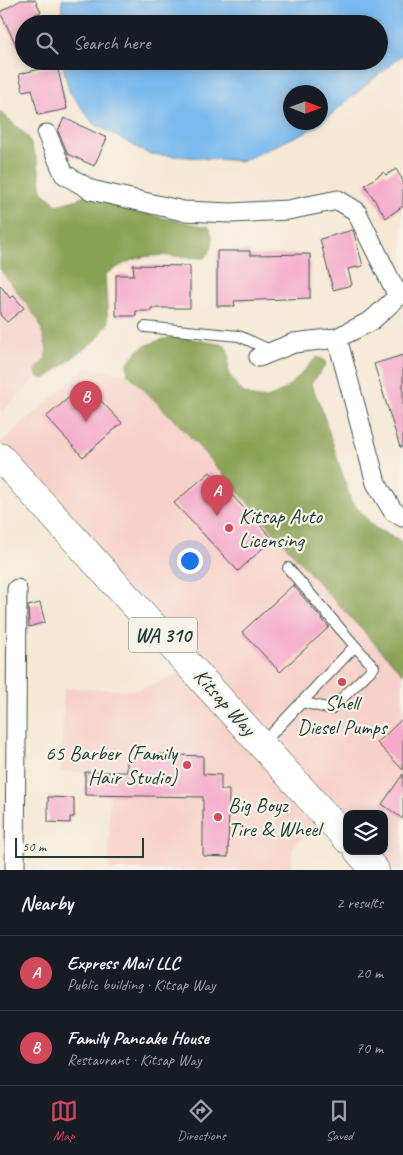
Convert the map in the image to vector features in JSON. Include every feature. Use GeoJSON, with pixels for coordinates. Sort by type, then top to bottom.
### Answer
{"type":"FeatureCollection","features":[{"type":"Feature","properties":{"kind":"main road","name":"Kitsap Way"},"geometry":{"type":"LineString","coordinates":[[0,457],[343,834]]}},
{"type":"Feature","properties":{"kind":"main road"},"geometry":{"type":"LineString","coordinates":[[361,855],[374,870]]}},
{"type":"Feature","properties":{"kind":"street"},"geometry":{"type":"LineString","coordinates":[[47,134],[64,174],[91,190],[183,211],[231,213],[288,210],[338,200],[356,211],[400,294],[371,321],[337,338],[294,342],[266,354]]}},
{"type":"Feature","properties":{"kind":"street"},"geometry":{"type":"LineString","coordinates":[[337,338],[376,483],[393,511],[403,517]]}},
{"type":"Feature","properties":{"kind":"street"},"geometry":{"type":"LineString","coordinates":[[15,870],[8,670],[17,588]]}},
{"type":"Feature","properties":{"kind":"lane"},"geometry":{"type":"LineString","coordinates":[[145,327],[240,336],[266,354]]}},
{"type":"Feature","properties":{"kind":"lane"},"geometry":{"type":"LineString","coordinates":[[288,568],[374,667],[331,709],[301,702]]}},
{"type":"Feature","properties":{"kind":"lane"},"geometry":{"type":"LineString","coordinates":[[262,744],[355,646]]}},
{"type":"Feature","properties":{"kind":"shaded area"},"geometry":{"type":"Polygon","coordinates":[[[0,269],[63,353],[0,413],[0,269]]]}},
{"type":"Feature","properties":{"kind":"shaded area"},"geometry":{"type":"Polygon","coordinates":[[[86,368],[128,374],[161,405],[263,522],[403,674],[403,870],[382,870],[369,855],[388,855],[388,810],[343,810],[343,825],[0,451],[0,443],[86,368]]]}},
{"type":"Feature","properties":{"kind":"shaded area"},"geometry":{"type":"Polygon","coordinates":[[[190,670],[323,818],[293,846],[291,870],[109,870],[109,773],[61,772],[64,688],[138,690],[190,670]]]}},
{"type":"Feature","properties":{"kind":"green space"},"geometry":{"type":"Polygon","coordinates":[[[0,111],[28,137],[38,162],[42,191],[57,205],[78,199],[85,194],[159,217],[209,227],[212,235],[210,251],[205,258],[148,256],[130,261],[105,274],[108,323],[97,339],[45,379],[38,377],[36,370],[45,359],[47,349],[39,321],[0,269],[0,111]]]}},
{"type":"Feature","properties":{"kind":"green space"},"geometry":{"type":"Polygon","coordinates":[[[175,336],[225,345],[229,355],[228,373],[243,392],[254,397],[265,398],[275,395],[293,382],[317,357],[324,360],[326,365],[311,384],[321,407],[351,501],[374,527],[403,543],[403,674],[322,587],[184,430],[128,374],[127,364],[137,352],[153,342],[175,336]]]}},
{"type":"Feature","properties":{"kind":"water"},"geometry":{"type":"Polygon","coordinates":[[[62,0],[403,0],[403,54],[388,67],[388,15],[61,15],[62,0]]]}},
{"type":"Feature","properties":{"kind":"water"},"geometry":{"type":"Polygon","coordinates":[[[64,70],[384,70],[328,117],[328,85],[283,85],[283,130],[309,130],[242,161],[149,154],[93,123],[69,91],[64,70]]]}},
{"type":"Feature","properties":{"kind":"building"},"geometry":{"type":"Polygon","coordinates":[[[21,0],[35,0],[41,12],[36,15],[15,15],[15,43],[0,12],[21,0]]]}},
{"type":"Feature","properties":{"kind":"building"},"geometry":{"type":"Polygon","coordinates":[[[36,70],[58,70],[67,109],[38,115],[32,89],[23,91],[19,74],[36,70]]]}},
{"type":"Feature","properties":{"kind":"building"},"geometry":{"type":"Polygon","coordinates":[[[64,118],[107,138],[94,166],[68,154],[58,131],[64,118]]]}},
{"type":"Feature","properties":{"kind":"building"},"geometry":{"type":"Polygon","coordinates":[[[396,169],[403,181],[403,206],[386,218],[365,185],[384,172],[386,175],[396,169]]]}},
{"type":"Feature","properties":{"kind":"building"},"geometry":{"type":"Polygon","coordinates":[[[353,230],[363,266],[348,269],[352,285],[333,290],[320,239],[353,230]]]}},
{"type":"Feature","properties":{"kind":"building"},"geometry":{"type":"Polygon","coordinates":[[[217,251],[250,251],[250,255],[310,254],[310,298],[234,301],[235,306],[217,306],[217,251]]]}},
{"type":"Feature","properties":{"kind":"building"},"geometry":{"type":"Polygon","coordinates":[[[133,265],[190,266],[190,308],[151,308],[151,311],[136,311],[136,316],[116,316],[116,275],[134,275],[133,265]]]}},
{"type":"Feature","properties":{"kind":"building"},"geometry":{"type":"Polygon","coordinates":[[[0,285],[10,298],[14,296],[24,308],[7,322],[0,315],[0,285]]]}},
{"type":"Feature","properties":{"kind":"building"},"geometry":{"type":"Polygon","coordinates":[[[403,355],[403,447],[400,447],[374,364],[403,355]]]}},
{"type":"Feature","properties":{"kind":"building"},"geometry":{"type":"Polygon","coordinates":[[[85,384],[122,423],[83,457],[46,417],[85,384]]]}},
{"type":"Feature","properties":{"kind":"building"},"geometry":{"type":"Polygon","coordinates":[[[210,472],[273,539],[238,571],[174,503],[210,472]]]}},
{"type":"Feature","properties":{"kind":"building"},"geometry":{"type":"Polygon","coordinates":[[[293,585],[329,627],[280,672],[242,632],[293,585]]]}},
{"type":"Feature","properties":{"kind":"building"},"geometry":{"type":"Polygon","coordinates":[[[40,603],[45,622],[29,627],[28,606],[40,603]]]}},
{"type":"Feature","properties":{"kind":"building"},"geometry":{"type":"Polygon","coordinates":[[[403,718],[403,770],[377,743],[403,718]]]}},
{"type":"Feature","properties":{"kind":"building"},"geometry":{"type":"Polygon","coordinates":[[[127,753],[203,756],[203,774],[221,775],[221,790],[229,790],[228,857],[203,856],[203,797],[85,795],[85,772],[127,772],[127,753]]]}},
{"type":"Feature","properties":{"kind":"building"},"geometry":{"type":"Polygon","coordinates":[[[403,774],[403,819],[382,804],[403,774]]]}},
{"type":"Feature","properties":{"kind":"building"},"geometry":{"type":"Polygon","coordinates":[[[48,797],[74,798],[74,817],[70,817],[70,823],[48,822],[48,797]]]}},
{"type":"Feature","properties":{"kind":"place","name":"Family Pancake House"},"geometry":{"type":"Point","coordinates":[86,422]}},
{"type":"Feature","properties":{"kind":"place","name":"Express Mail LLC"},"geometry":{"type":"Point","coordinates":[217,516]}},
{"type":"Feature","properties":{"kind":"place","name":"Kitsap Auto Licensing"},"geometry":{"type":"Point","coordinates":[229,528]}},
{"type":"Feature","properties":{"kind":"place","name":"Shell Diesel Pumps"},"geometry":{"type":"Point","coordinates":[342,682]}},
{"type":"Feature","properties":{"kind":"place","name":"65 Barber (Family Hair Studio)"},"geometry":{"type":"Point","coordinates":[187,765]}},
{"type":"Feature","properties":{"kind":"place","name":"Big Boyz Tire & Wheel"},"geometry":{"type":"Point","coordinates":[218,817]}}]}
